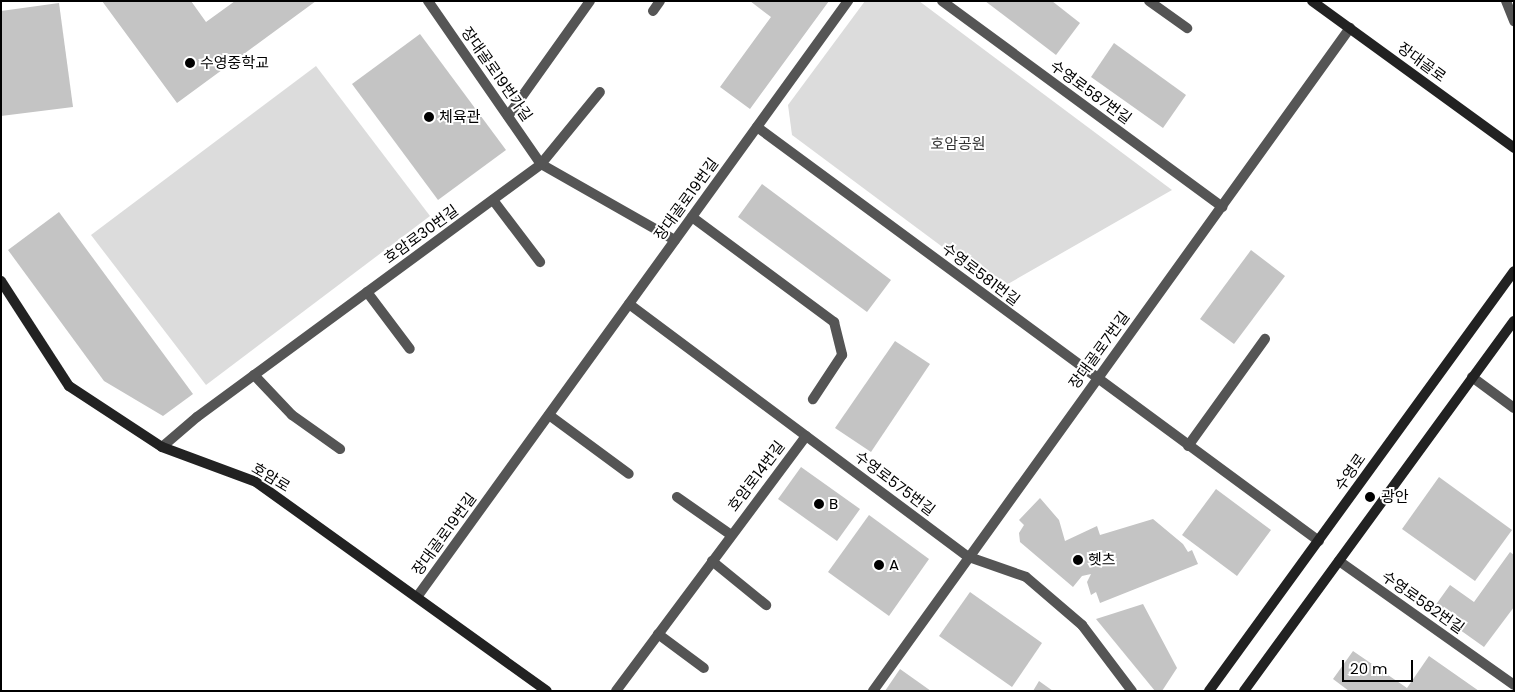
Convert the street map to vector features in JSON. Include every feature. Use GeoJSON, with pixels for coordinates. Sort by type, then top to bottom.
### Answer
{"type":"FeatureCollection","features":[{"type":"Feature","properties":{"kind":"main road","name":"장대골로"},"geometry":{"type":"LineString","coordinates":[[1312,1],[1514,148]]}},
{"type":"Feature","properties":{"kind":"main road","name":"수영로"},"geometry":{"type":"LineString","coordinates":[[1209,691],[1514,270]]}},
{"type":"Feature","properties":{"kind":"main road","name":"호암로"},"geometry":{"type":"LineString","coordinates":[[1,280],[69,386],[162,447],[256,482],[547,691]]}},
{"type":"Feature","properties":{"kind":"main road"},"geometry":{"type":"LineString","coordinates":[[1244,691],[1514,321]]}},
{"type":"Feature","properties":{"kind":"street","name":"장대골로19번가길"},"geometry":{"type":"LineString","coordinates":[[428,1],[542,164],[675,240]]}},
{"type":"Feature","properties":{"kind":"street"},"geometry":{"type":"LineString","coordinates":[[508,116],[590,1]]}},
{"type":"Feature","properties":{"kind":"street"},"geometry":{"type":"LineString","coordinates":[[653,11],[660,1]]}},
{"type":"Feature","properties":{"kind":"street","name":"장대골로19번길"},"geometry":{"type":"LineString","coordinates":[[416,597],[848,1]]}},
{"type":"Feature","properties":{"kind":"street","name":"수영로587번길"},"geometry":{"type":"LineString","coordinates":[[942,1],[1222,207]]}},
{"type":"Feature","properties":{"kind":"street"},"geometry":{"type":"LineString","coordinates":[[1149,1],[1187,28]]}},
{"type":"Feature","properties":{"kind":"street"},"geometry":{"type":"LineString","coordinates":[[1506,1],[1514,21]]}},
{"type":"Feature","properties":{"kind":"street","name":"장대골로7번길"},"geometry":{"type":"LineString","coordinates":[[873,691],[1096,378],[1222,207],[1350,28]]}},
{"type":"Feature","properties":{"kind":"street"},"geometry":{"type":"LineString","coordinates":[[542,164],[600,92]]}},
{"type":"Feature","properties":{"kind":"street","name":"수영로581번길"},"geometry":{"type":"LineString","coordinates":[[757,127],[1319,541]]}},
{"type":"Feature","properties":{"kind":"street","name":"호암로30번길"},"geometry":{"type":"LineString","coordinates":[[162,447],[254,375],[542,164]]}},
{"type":"Feature","properties":{"kind":"street"},"geometry":{"type":"LineString","coordinates":[[493,200],[540,262]]}},
{"type":"Feature","properties":{"kind":"street"},"geometry":{"type":"LineString","coordinates":[[692,217],[834,322],[842,355],[813,399]]}},
{"type":"Feature","properties":{"kind":"street"},"geometry":{"type":"LineString","coordinates":[[367,292],[410,349]]}},
{"type":"Feature","properties":{"kind":"street","name":"수영로575번길"},"geometry":{"type":"LineString","coordinates":[[629,304],[969,557],[1026,577],[1082,625],[1132,691]]}},
{"type":"Feature","properties":{"kind":"street"},"geometry":{"type":"LineString","coordinates":[[1188,446],[1265,339]]}},
{"type":"Feature","properties":{"kind":"street"},"geometry":{"type":"LineString","coordinates":[[254,375],[292,415],[340,449]]}},
{"type":"Feature","properties":{"kind":"street"},"geometry":{"type":"LineString","coordinates":[[1472,377],[1514,408]]}},
{"type":"Feature","properties":{"kind":"street"},"geometry":{"type":"LineString","coordinates":[[549,415],[629,474]]}},
{"type":"Feature","properties":{"kind":"street","name":"호암로14번길"},"geometry":{"type":"LineString","coordinates":[[616,691],[806,436]]}},
{"type":"Feature","properties":{"kind":"street","name":"호암로14번길"},"geometry":{"type":"LineString","coordinates":[[677,497],[731,536]]}},
{"type":"Feature","properties":{"kind":"street","name":"수영로582번길"},"geometry":{"type":"LineString","coordinates":[[1340,561],[1514,685]]}},
{"type":"Feature","properties":{"kind":"street"},"geometry":{"type":"LineString","coordinates":[[712,562],[766,605]]}},
{"type":"Feature","properties":{"kind":"street"},"geometry":{"type":"LineString","coordinates":[[658,634],[704,668]]}},
{"type":"Feature","properties":{"kind":"green space","name":"호암공원"},"geometry":{"type":"Polygon","coordinates":[[[865,1],[919,1],[1172,190],[999,289],[792,135],[788,105],[865,1]]]}},
{"type":"Feature","properties":{"kind":"green space"},"geometry":{"type":"Polygon","coordinates":[[[316,66],[430,216],[206,385],[91,235],[316,66]]]}},
{"type":"Feature","properties":{"kind":"building","name":"수영중학교"},"geometry":{"type":"Polygon","coordinates":[[[102,1],[191,1],[206,22],[235,1],[316,1],[177,103],[102,1]]]}},
{"type":"Feature","properties":{"kind":"building"},"geometry":{"type":"Polygon","coordinates":[[[750,1],[829,1],[750,109],[720,87],[771,17],[750,1]]]}},
{"type":"Feature","properties":{"kind":"building"},"geometry":{"type":"Polygon","coordinates":[[[985,1],[1052,1],[1080,23],[1056,55],[985,1]]]}},
{"type":"Feature","properties":{"kind":"building"},"geometry":{"type":"Polygon","coordinates":[[[59,3],[73,107],[1,116],[1,11],[59,3]]]}},
{"type":"Feature","properties":{"kind":"building","name":"체육관"},"geometry":{"type":"Polygon","coordinates":[[[420,34],[506,150],[438,200],[352,84],[420,34]]]}},
{"type":"Feature","properties":{"kind":"building"},"geometry":{"type":"Polygon","coordinates":[[[1114,43],[1186,95],[1163,128],[1091,77],[1114,43]]]}},
{"type":"Feature","properties":{"kind":"building"},"geometry":{"type":"Polygon","coordinates":[[[762,184],[891,280],[867,312],[738,217],[762,184]]]}},
{"type":"Feature","properties":{"kind":"building"},"geometry":{"type":"Polygon","coordinates":[[[59,212],[193,394],[163,416],[104,381],[8,250],[59,212]]]}},
{"type":"Feature","properties":{"kind":"building"},"geometry":{"type":"Polygon","coordinates":[[[1251,250],[1285,276],[1234,344],[1200,319],[1251,250]]]}},
{"type":"Feature","properties":{"kind":"building"},"geometry":{"type":"Polygon","coordinates":[[[895,341],[930,364],[871,452],[835,428],[895,341]]]}},
{"type":"Feature","properties":{"kind":"building","name":"B"},"geometry":{"type":"Polygon","coordinates":[[[801,467],[860,509],[837,541],[778,499],[801,467]]]}},
{"type":"Feature","properties":{"kind":"building"},"geometry":{"type":"Polygon","coordinates":[[[1439,477],[1512,530],[1475,581],[1402,529],[1439,477]]]}},
{"type":"Feature","properties":{"kind":"building"},"geometry":{"type":"Polygon","coordinates":[[[1216,489],[1271,530],[1237,576],[1182,535],[1216,489]]]}},
{"type":"Feature","properties":{"kind":"building"},"geometry":{"type":"Polygon","coordinates":[[[1040,498],[1059,520],[1065,541],[1097,526],[1100,535],[1153,519],[1183,544],[1188,552],[1192,550],[1198,564],[1100,603],[1096,592],[1091,595],[1087,582],[1091,574],[1082,576],[1073,587],[1020,542],[1019,533],[1024,525],[1019,520],[1040,498]]]}},
{"type":"Feature","properties":{"kind":"building","name":"A"},"geometry":{"type":"Polygon","coordinates":[[[869,515],[929,559],[889,616],[828,572],[869,515]]]}},
{"type":"Feature","properties":{"kind":"building"},"geometry":{"type":"Polygon","coordinates":[[[1510,552],[1514,555],[1514,607],[1484,647],[1432,610],[1450,585],[1474,602],[1510,552]]]}},
{"type":"Feature","properties":{"kind":"building"},"geometry":{"type":"Polygon","coordinates":[[[970,592],[1042,643],[1012,687],[939,636],[970,592]]]}},
{"type":"Feature","properties":{"kind":"building"},"geometry":{"type":"Polygon","coordinates":[[[1143,604],[1177,668],[1162,691],[1155,691],[1096,619],[1143,604]]]}},
{"type":"Feature","properties":{"kind":"building"},"geometry":{"type":"Polygon","coordinates":[[[1353,651],[1407,688],[1429,656],[1479,691],[1349,691],[1333,679],[1353,651]]]}},
{"type":"Feature","properties":{"kind":"building"},"geometry":{"type":"Polygon","coordinates":[[[900,669],[931,691],[885,691],[900,669]]]}},
{"type":"Feature","properties":{"kind":"building"},"geometry":{"type":"Polygon","coordinates":[[[1039,681],[1053,691],[1033,691],[1039,681]]]}},
{"type":"Feature","properties":{"kind":"place","name":"수영중학교"},"geometry":{"type":"Point","coordinates":[190,63]}},
{"type":"Feature","properties":{"kind":"place","name":"체육관"},"geometry":{"type":"Point","coordinates":[429,117]}},
{"type":"Feature","properties":{"kind":"place","name":"광안"},"geometry":{"type":"Point","coordinates":[1370,497]}},
{"type":"Feature","properties":{"kind":"place","name":"B"},"geometry":{"type":"Point","coordinates":[819,504]}},
{"type":"Feature","properties":{"kind":"place","name":"헷츠"},"geometry":{"type":"Point","coordinates":[1078,560]}},
{"type":"Feature","properties":{"kind":"place","name":"A"},"geometry":{"type":"Point","coordinates":[879,565]}}]}
